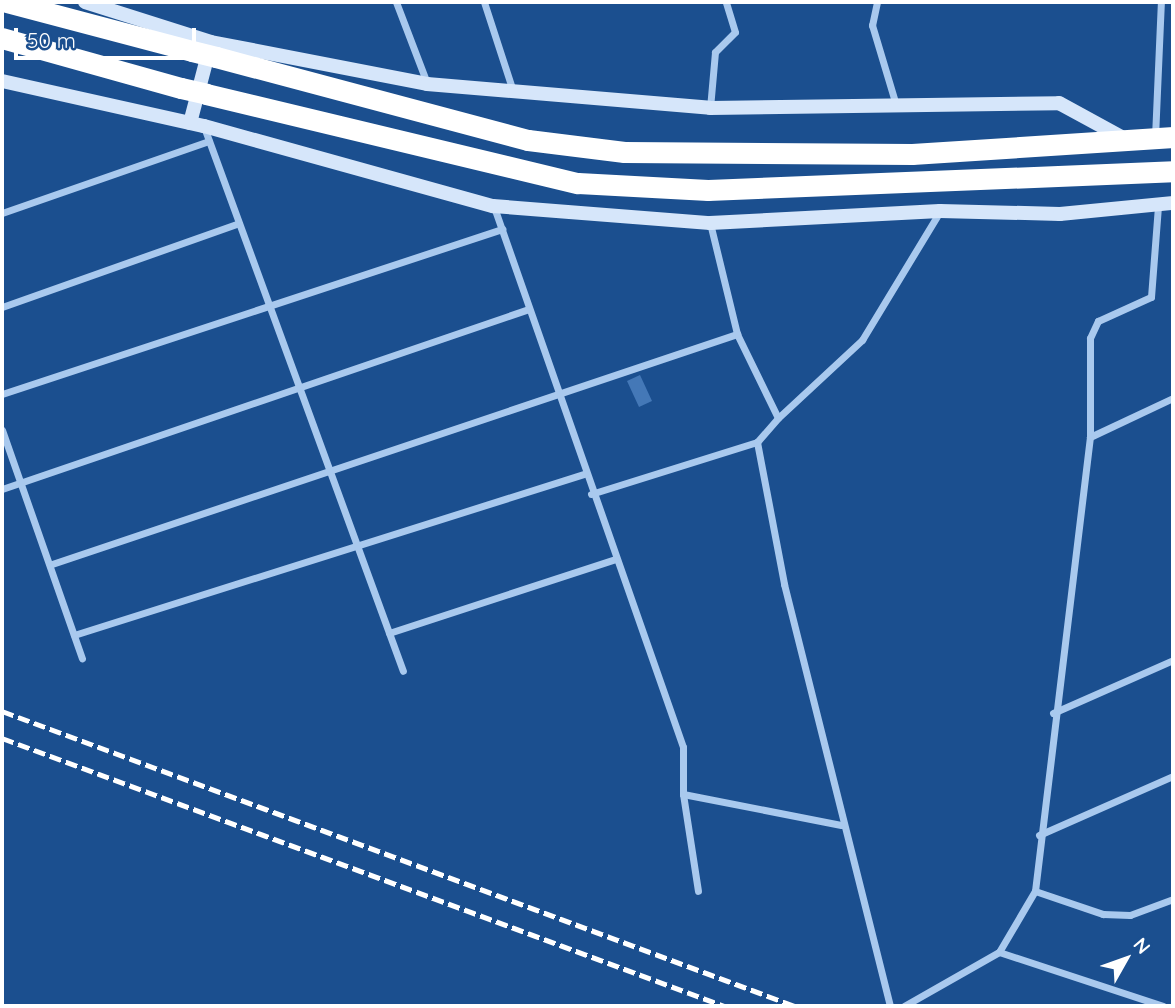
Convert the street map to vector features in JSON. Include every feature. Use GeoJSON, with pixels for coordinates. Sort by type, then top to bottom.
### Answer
{"type":"FeatureCollection","features":[{"type":"Feature","properties":{"kind":"highway"},"geometry":{"type":"LineString","coordinates":[[7,2],[207,50],[528,140],[624,152],[912,155],[1164,138]]}},
{"type":"Feature","properties":{"kind":"highway"},"geometry":{"type":"LineString","coordinates":[[2,38],[181,88],[578,183],[708,190],[1173,172]]}},
{"type":"Feature","properties":{"kind":"street"},"geometry":{"type":"LineString","coordinates":[[85,2],[207,50],[427,84],[710,108],[1059,103],[1126,140]]}},
{"type":"Feature","properties":{"kind":"street"},"geometry":{"type":"LineString","coordinates":[[396,2],[427,84]]}},
{"type":"Feature","properties":{"kind":"street"},"geometry":{"type":"LineString","coordinates":[[484,2],[513,92]]}},
{"type":"Feature","properties":{"kind":"street"},"geometry":{"type":"LineString","coordinates":[[710,108],[715,52],[735,32],[726,2]]}},
{"type":"Feature","properties":{"kind":"street"},"geometry":{"type":"LineString","coordinates":[[877,2],[872,24],[897,107]]}},
{"type":"Feature","properties":{"kind":"street"},"geometry":{"type":"LineString","coordinates":[[1161,2],[1164,138]]}},
{"type":"Feature","properties":{"kind":"street"},"geometry":{"type":"LineString","coordinates":[[207,50],[197,125],[209,141],[403,671]]}},
{"type":"Feature","properties":{"kind":"street"},"geometry":{"type":"LineString","coordinates":[[2,81],[197,125],[494,206],[710,223],[940,211],[1060,214],[1158,207],[1173,203]]}},
{"type":"Feature","properties":{"kind":"street"},"geometry":{"type":"LineString","coordinates":[[2,213],[209,141]]}},
{"type":"Feature","properties":{"kind":"street"},"geometry":{"type":"LineString","coordinates":[[494,206],[554,393],[683,747],[683,794],[698,891]]}},
{"type":"Feature","properties":{"kind":"street"},"geometry":{"type":"LineString","coordinates":[[904,1006],[999,952],[1035,891],[1039,835],[1090,437],[1092,327],[1151,296],[1158,207]]}},
{"type":"Feature","properties":{"kind":"street"},"geometry":{"type":"LineString","coordinates":[[591,494],[757,442],[778,418],[862,340],[940,211]]}},
{"type":"Feature","properties":{"kind":"street"},"geometry":{"type":"LineString","coordinates":[[2,307],[239,223]]}},
{"type":"Feature","properties":{"kind":"street"},"geometry":{"type":"LineString","coordinates":[[710,223],[737,334],[778,418]]}},
{"type":"Feature","properties":{"kind":"street"},"geometry":{"type":"LineString","coordinates":[[2,394],[502,229]]}},
{"type":"Feature","properties":{"kind":"street"},"geometry":{"type":"LineString","coordinates":[[2,489],[526,310]]}},
{"type":"Feature","properties":{"kind":"street"},"geometry":{"type":"LineString","coordinates":[[52,564],[554,393],[737,334]]}},
{"type":"Feature","properties":{"kind":"street"},"geometry":{"type":"LineString","coordinates":[[1090,437],[1173,398]]}},
{"type":"Feature","properties":{"kind":"street"},"geometry":{"type":"LineString","coordinates":[[2,430],[52,564],[82,658]]}},
{"type":"Feature","properties":{"kind":"street"},"geometry":{"type":"LineString","coordinates":[[757,442],[841,825],[890,1006]]}},
{"type":"Feature","properties":{"kind":"street"},"geometry":{"type":"LineString","coordinates":[[74,635],[584,474]]}},
{"type":"Feature","properties":{"kind":"street"},"geometry":{"type":"LineString","coordinates":[[389,633],[615,559]]}},
{"type":"Feature","properties":{"kind":"street"},"geometry":{"type":"LineString","coordinates":[[1054,713],[1173,660]]}},
{"type":"Feature","properties":{"kind":"street"},"geometry":{"type":"LineString","coordinates":[[1039,835],[1173,776]]}},
{"type":"Feature","properties":{"kind":"street"},"geometry":{"type":"LineString","coordinates":[[683,794],[841,825]]}},
{"type":"Feature","properties":{"kind":"street"},"geometry":{"type":"LineString","coordinates":[[1035,891],[1104,914],[1130,915],[1173,900]]}},
{"type":"Feature","properties":{"kind":"street"},"geometry":{"type":"LineString","coordinates":[[999,952],[1163,1006]]}},
{"type":"Feature","properties":{"kind":"building"},"geometry":{"type":"Polygon","coordinates":[[[640,375],[652,401],[639,407],[627,381],[640,375]]]}},
{"type":"Feature","properties":{"kind":"railway"},"geometry":{"type":"LineString","coordinates":[[2,711],[795,1006]]}},
{"type":"Feature","properties":{"kind":"railway"},"geometry":{"type":"LineString","coordinates":[[2,738],[724,1006]]}}]}
